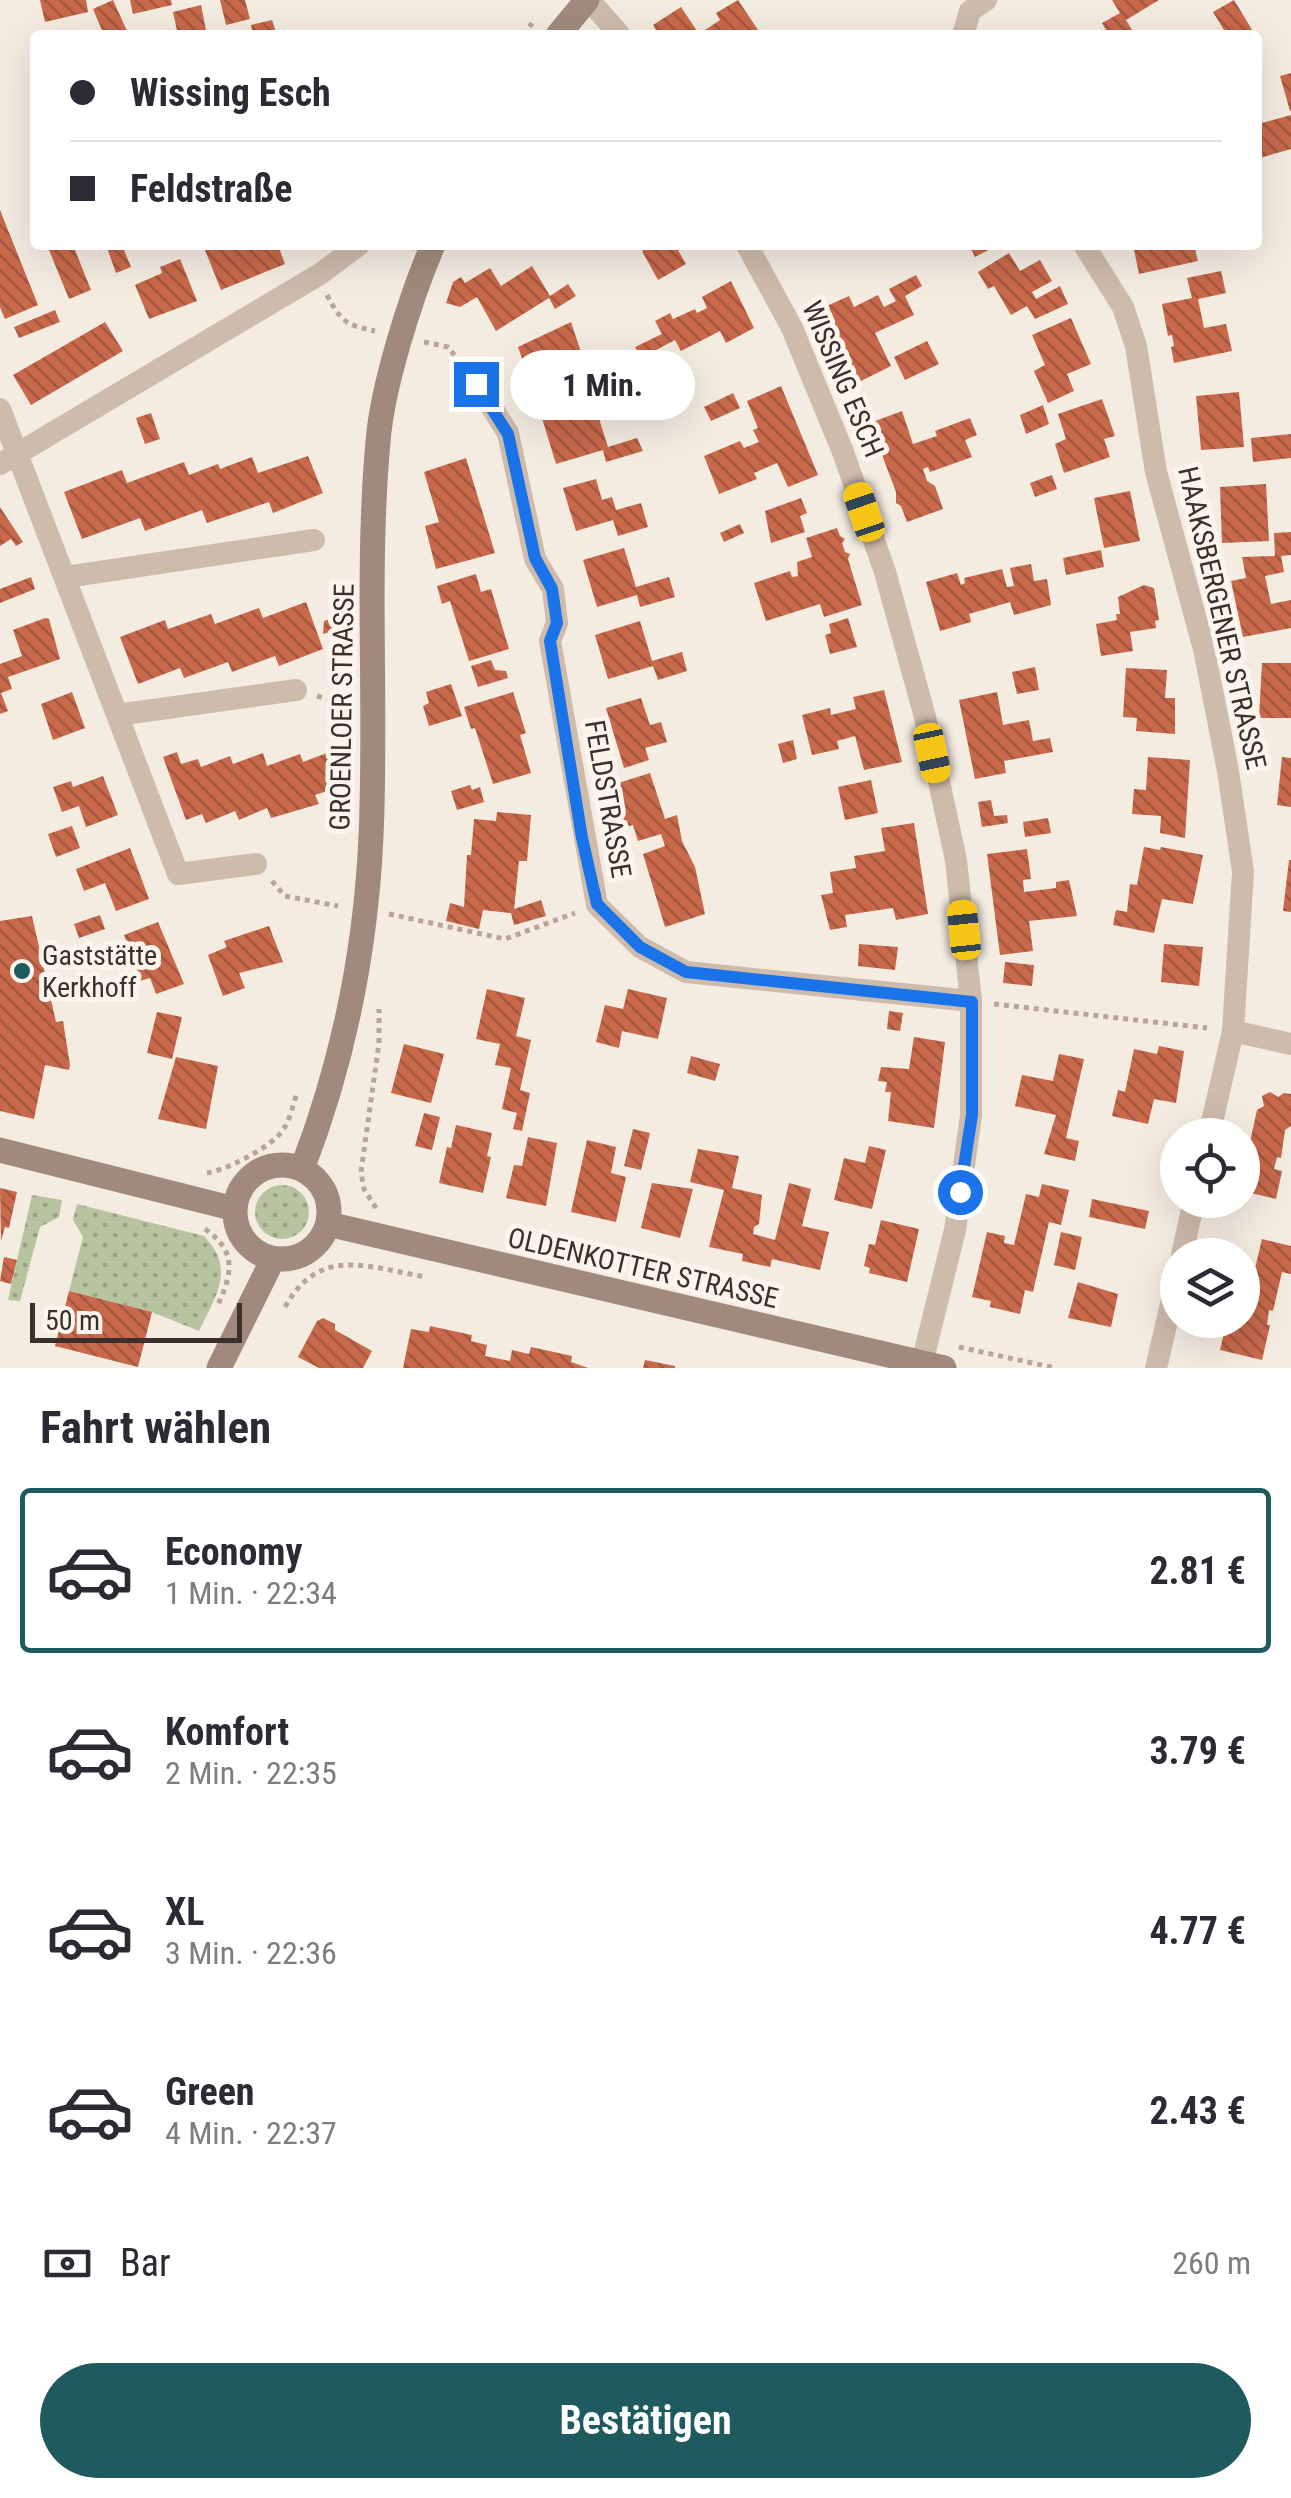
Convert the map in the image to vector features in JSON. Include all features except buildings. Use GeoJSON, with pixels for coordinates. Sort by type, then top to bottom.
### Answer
{"type":"FeatureCollection","features":[{"type":"Feature","properties":{"kind":"street"},"geometry":{"type":"LineString","coordinates":[[562,30],[588,0],[615,30]]}},
{"type":"Feature","properties":{"kind":"street"},"geometry":{"type":"LineString","coordinates":[[966,30],[978,6]]}},
{"type":"Feature","properties":{"kind":"street"},"geometry":{"type":"LineString","coordinates":[[9,459],[320,274],[352,250]]}},
{"type":"Feature","properties":{"kind":"street","name":"GROENLOER STRASSE"},"geometry":{"type":"LineString","coordinates":[[302,1169],[325,1109],[378,912],[371,835],[378,438],[418,335],[432,250]]}},
{"type":"Feature","properties":{"kind":"street","name":"WISSING ESCH"},"geometry":{"type":"LineString","coordinates":[[749,250],[792,328],[843,452],[885,572],[925,717],[956,860],[972,1002],[972,1115],[933,1366]]}},
{"type":"Feature","properties":{"kind":"street","name":"HAAKSBERGENER STRASSE"},"geometry":{"type":"LineString","coordinates":[[1087,250],[1123,308],[1136,346],[1156,472],[1204,650],[1243,872],[1233,1031],[1213,1118]]}},
{"type":"Feature","properties":{"kind":"street","name":"FELDSTRASSE"},"geometry":{"type":"LineString","coordinates":[[476,384],[508,434],[535,558],[552,589],[557,623],[550,641],[582,838],[597,904],[640,947],[686,972],[972,1002]]}},
{"type":"Feature","properties":{"kind":"street"},"geometry":{"type":"LineString","coordinates":[[0,409],[9,459],[66,577],[178,874],[256,864]]}},
{"type":"Feature","properties":{"kind":"street"},"geometry":{"type":"LineString","coordinates":[[66,577],[314,540]]}},
{"type":"Feature","properties":{"kind":"street"},"geometry":{"type":"LineString","coordinates":[[117,715],[296,690]]}},
{"type":"Feature","properties":{"kind":"street"},"geometry":{"type":"LineString","coordinates":[[1233,1031],[1291,1044]]}},
{"type":"Feature","properties":{"kind":"street"},"geometry":{"type":"LineString","coordinates":[[0,1150],[234,1209]]}},
{"type":"Feature","properties":{"kind":"street"},"geometry":{"type":"LineString","coordinates":[[272,1166],[302,1169],[316,1178],[325,1192],[330,1208],[328,1224],[313,1248],[301,1255],[273,1259],[249,1246],[241,1236],[234,1209],[246,1181],[258,1171],[272,1166]]}},
{"type":"Feature","properties":{"kind":"street","name":"OLDENKOTTER STRASSE"},"geometry":{"type":"LineString","coordinates":[[328,1224],[933,1366]]}},
{"type":"Feature","properties":{"kind":"street"},"geometry":{"type":"LineString","coordinates":[[219,1368],[273,1259]]}},
{"type":"Feature","properties":{"kind":"street"},"geometry":{"type":"LineString","coordinates":[[1156,1368],[1163,1338]]}},
{"type":"Feature","properties":{"kind":"path"},"geometry":{"type":"LineString","coordinates":[[320,274],[329,299],[349,326],[418,335],[448,347],[476,384]]}},
{"type":"Feature","properties":{"kind":"path"},"geometry":{"type":"LineString","coordinates":[[418,335],[420,359]]}},
{"type":"Feature","properties":{"kind":"path"},"geometry":{"type":"LineString","coordinates":[[296,690],[372,712]]}},
{"type":"Feature","properties":{"kind":"path"},"geometry":{"type":"LineString","coordinates":[[256,864],[285,896],[505,939],[597,904]]}},
{"type":"Feature","properties":{"kind":"path"},"geometry":{"type":"LineString","coordinates":[[378,912],[392,898]]}},
{"type":"Feature","properties":{"kind":"path"},"geometry":{"type":"LineString","coordinates":[[378,912],[390,930]]}},
{"type":"Feature","properties":{"kind":"path"},"geometry":{"type":"LineString","coordinates":[[380,1002],[379,1043],[361,1172],[364,1190],[380,1214]]}},
{"type":"Feature","properties":{"kind":"path"},"geometry":{"type":"LineString","coordinates":[[972,1002],[1233,1031]]}},
{"type":"Feature","properties":{"kind":"path"},"geometry":{"type":"LineString","coordinates":[[198,1170],[218,1171],[264,1146],[284,1130],[291,1112]]}},
{"type":"Feature","properties":{"kind":"path"},"geometry":{"type":"LineString","coordinates":[[190,1226],[204,1229],[224,1246],[230,1270],[223,1293]]}},
{"type":"Feature","properties":{"kind":"path"},"geometry":{"type":"LineString","coordinates":[[285,1308],[304,1280],[327,1266],[345,1263],[429,1277]]}},
{"type":"Feature","properties":{"kind":"green space"},"geometry":{"type":"Polygon","coordinates":[[[282,1185],[301,1193],[309,1212],[301,1231],[282,1239],[263,1231],[255,1212],[263,1193],[282,1185]]]}},
{"type":"Feature","properties":{"kind":"green space"},"geometry":{"type":"Polygon","coordinates":[[[32,1195],[62,1200],[59,1217],[40,1227],[20,1301],[8,1300],[32,1195]]]}},
{"type":"Feature","properties":{"kind":"green space"},"geometry":{"type":"Polygon","coordinates":[[[77,1204],[204,1236],[214,1248],[221,1271],[216,1294],[199,1331],[152,1312],[69,1291],[83,1237],[73,1220],[77,1204]]]}},
{"type":"Feature","properties":{"kind":"place","name":"Gaststätte Kerkhoff"},"geometry":{"type":"Point","coordinates":[22,971]}},
{"type":"Feature","properties":{"kind":"route"},"geometry":{"type":"LineString","coordinates":[[476,384],[508,434],[535,558],[552,589],[557,623],[550,641],[582,838],[597,904],[640,947],[686,972],[972,1002],[972,1115],[960,1192]]}}]}
